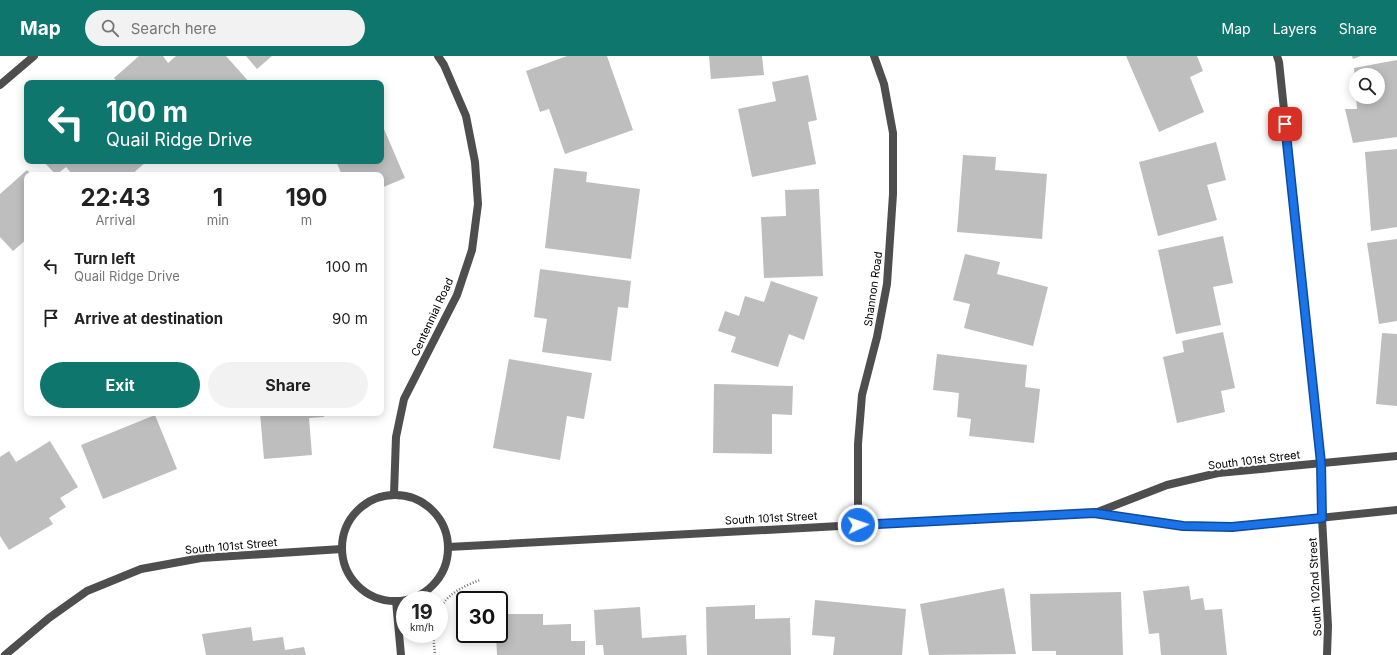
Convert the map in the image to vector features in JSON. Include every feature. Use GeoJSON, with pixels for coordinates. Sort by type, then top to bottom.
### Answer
{"type":"FeatureCollection","features":[{"type":"Feature","properties":{"kind":"street"},"geometry":{"type":"LineString","coordinates":[[0,85],[34,56]]}},
{"type":"Feature","properties":{"kind":"street","name":"Centennial Road"},"geometry":{"type":"LineString","coordinates":[[394,494],[396,437],[404,399],[457,295],[472,250],[478,204],[475,162],[466,116],[444,65],[438,56]]}},
{"type":"Feature","properties":{"kind":"street","name":"Shannon Road"},"geometry":{"type":"LineString","coordinates":[[858,525],[858,444],[862,395],[877,337],[887,284],[894,194],[893,134],[884,84],[874,56]]}},
{"type":"Feature","properties":{"kind":"street","name":"South 102nd Street"},"geometry":{"type":"LineString","coordinates":[[1277,56],[1279,62],[1321,463],[1322,518],[1328,626],[1327,655]]}},
{"type":"Feature","properties":{"kind":"street","name":"South 101st Street"},"geometry":{"type":"LineString","coordinates":[[1094,513],[1167,485],[1218,473],[1397,456]]}},
{"type":"Feature","properties":{"kind":"street"},"geometry":{"type":"LineString","coordinates":[[396,601],[380,599],[365,592],[353,580],[345,566],[342,549],[344,533],[351,518],[363,505],[378,497],[394,494],[411,497],[426,504],[438,516],[446,531],[448,547],[446,564],[438,578],[425,591]]}},
{"type":"Feature","properties":{"kind":"street","name":"South 101st Street"},"geometry":{"type":"LineString","coordinates":[[448,547],[1094,513],[1183,526],[1232,527],[1397,510]]}},
{"type":"Feature","properties":{"kind":"street","name":"South 101st Street"},"geometry":{"type":"LineString","coordinates":[[5,655],[49,618],[87,591],[141,569],[201,558],[342,549]]}},
{"type":"Feature","properties":{"kind":"street"},"geometry":{"type":"LineString","coordinates":[[400,643],[401,655]]}},
{"type":"Feature","properties":{"kind":"path"},"geometry":{"type":"LineString","coordinates":[[448,599],[463,587],[480,580]]}},
{"type":"Feature","properties":{"kind":"path"},"geometry":{"type":"LineString","coordinates":[[434,643],[435,655]]}},
{"type":"Feature","properties":{"kind":"building"},"geometry":{"type":"Polygon","coordinates":[[[139,56],[163,56],[168,63],[176,56],[226,56],[247,80],[116,80],[114,78],[139,56]]]}},
{"type":"Feature","properties":{"kind":"building"},"geometry":{"type":"Polygon","coordinates":[[[246,56],[272,56],[257,69],[246,56]]]}},
{"type":"Feature","properties":{"kind":"building"},"geometry":{"type":"Polygon","coordinates":[[[567,56],[607,56],[633,130],[565,154],[549,109],[540,112],[526,71],[567,56]]]}},
{"type":"Feature","properties":{"kind":"building"},"geometry":{"type":"Polygon","coordinates":[[[709,56],[762,56],[764,75],[711,79],[709,56]]]}},
{"type":"Feature","properties":{"kind":"building"},"geometry":{"type":"Polygon","coordinates":[[[1126,56],[1197,56],[1203,71],[1190,77],[1204,112],[1159,132],[1126,56]]]}},
{"type":"Feature","properties":{"kind":"building"},"geometry":{"type":"Polygon","coordinates":[[[1352,56],[1361,56],[1353,59],[1352,56]]]}},
{"type":"Feature","properties":{"kind":"building"},"geometry":{"type":"Polygon","coordinates":[[[1397,60],[1397,137],[1353,143],[1345,109],[1357,109],[1357,104],[1385,104],[1385,68],[1354,68],[1397,60]]]}},
{"type":"Feature","properties":{"kind":"building"},"geometry":{"type":"Polygon","coordinates":[[[808,75],[817,120],[808,122],[816,164],[752,177],[738,109],[776,101],[772,82],[808,75]]]}},
{"type":"Feature","properties":{"kind":"building"},"geometry":{"type":"Polygon","coordinates":[[[384,129],[405,178],[384,187],[384,172],[341,172],[337,164],[384,164],[384,129]]]}},
{"type":"Feature","properties":{"kind":"building"},"geometry":{"type":"Polygon","coordinates":[[[1216,142],[1226,180],[1207,185],[1217,220],[1158,236],[1139,162],[1216,142]]]}},
{"type":"Feature","properties":{"kind":"building"},"geometry":{"type":"Polygon","coordinates":[[[1397,149],[1397,227],[1371,231],[1365,152],[1397,149]]]}},
{"type":"Feature","properties":{"kind":"building"},"geometry":{"type":"Polygon","coordinates":[[[963,155],[996,157],[995,170],[1047,174],[1042,239],[957,232],[963,155]]]}},
{"type":"Feature","properties":{"kind":"building"},"geometry":{"type":"Polygon","coordinates":[[[46,164],[144,164],[134,172],[70,172],[66,167],[60,172],[53,172],[46,164]]]}},
{"type":"Feature","properties":{"kind":"building"},"geometry":{"type":"Polygon","coordinates":[[[554,168],[587,172],[586,182],[640,189],[631,259],[545,248],[554,168]]]}},
{"type":"Feature","properties":{"kind":"building"},"geometry":{"type":"Polygon","coordinates":[[[24,173],[24,242],[13,251],[0,237],[0,194],[24,173]]]}},
{"type":"Feature","properties":{"kind":"building"},"geometry":{"type":"Polygon","coordinates":[[[819,189],[823,276],[764,278],[761,217],[786,216],[785,190],[819,189]]]}},
{"type":"Feature","properties":{"kind":"building"},"geometry":{"type":"Polygon","coordinates":[[[1223,236],[1233,283],[1213,287],[1221,325],[1176,334],[1158,250],[1223,236]]]}},
{"type":"Feature","properties":{"kind":"building"},"geometry":{"type":"Polygon","coordinates":[[[1397,239],[1397,321],[1379,324],[1367,243],[1397,239]]]}},
{"type":"Feature","properties":{"kind":"building"},"geometry":{"type":"Polygon","coordinates":[[[965,254],[1000,262],[997,274],[1048,287],[1033,346],[964,328],[970,304],[953,300],[965,254]]]}},
{"type":"Feature","properties":{"kind":"building"},"geometry":{"type":"Polygon","coordinates":[[[540,269],[631,281],[628,308],[618,307],[611,361],[542,352],[547,319],[534,317],[540,269]]]}},
{"type":"Feature","properties":{"kind":"building"},"geometry":{"type":"Polygon","coordinates":[[[771,281],[818,297],[804,340],[789,334],[778,367],[731,352],[736,337],[718,331],[725,311],[739,316],[745,296],[764,302],[771,281]]]}},
{"type":"Feature","properties":{"kind":"building"},"geometry":{"type":"Polygon","coordinates":[[[1223,332],[1235,388],[1221,391],[1225,412],[1177,423],[1163,357],[1184,352],[1182,341],[1223,332]]]}},
{"type":"Feature","properties":{"kind":"building"},"geometry":{"type":"Polygon","coordinates":[[[1382,333],[1397,334],[1397,406],[1376,404],[1382,333]]]}},
{"type":"Feature","properties":{"kind":"building"},"geometry":{"type":"Polygon","coordinates":[[[937,354],[1027,365],[1025,387],[1040,389],[1034,443],[969,436],[971,419],[957,417],[959,393],[933,390],[937,354]]]}},
{"type":"Feature","properties":{"kind":"building"},"geometry":{"type":"Polygon","coordinates":[[[509,359],[592,373],[584,419],[567,416],[560,460],[493,448],[509,359]]]}},
{"type":"Feature","properties":{"kind":"building"},"geometry":{"type":"Polygon","coordinates":[[[714,384],[793,386],[792,415],[772,414],[772,454],[713,453],[714,384]]]}},
{"type":"Feature","properties":{"kind":"building"},"geometry":{"type":"Polygon","coordinates":[[[155,416],[177,469],[103,499],[81,445],[155,416]]]}},
{"type":"Feature","properties":{"kind":"building"},"geometry":{"type":"Polygon","coordinates":[[[260,416],[324,416],[309,418],[312,455],[264,459],[260,416]]]}},
{"type":"Feature","properties":{"kind":"building"},"geometry":{"type":"Polygon","coordinates":[[[50,441],[78,487],[60,498],[66,507],[49,518],[53,524],[9,550],[0,536],[0,457],[9,451],[16,462],[50,441]]]}},
{"type":"Feature","properties":{"kind":"building"},"geometry":{"type":"Polygon","coordinates":[[[1189,586],[1191,600],[1203,598],[1205,610],[1222,609],[1227,655],[1161,655],[1159,633],[1149,634],[1143,591],[1189,586]]]}},
{"type":"Feature","properties":{"kind":"building"},"geometry":{"type":"Polygon","coordinates":[[[1004,588],[1016,654],[929,655],[920,604],[1004,588]]]}},
{"type":"Feature","properties":{"kind":"building"},"geometry":{"type":"Polygon","coordinates":[[[1121,592],[1123,655],[1056,655],[1056,651],[1032,651],[1030,594],[1121,592]]]}},
{"type":"Feature","properties":{"kind":"building"},"geometry":{"type":"Polygon","coordinates":[[[815,600],[906,609],[902,655],[833,655],[835,637],[812,635],[815,600]]]}},
{"type":"Feature","properties":{"kind":"building"},"geometry":{"type":"Polygon","coordinates":[[[755,605],[755,619],[790,618],[791,655],[707,655],[706,607],[755,605]]]}},
{"type":"Feature","properties":{"kind":"building"},"geometry":{"type":"Polygon","coordinates":[[[640,607],[642,638],[686,635],[687,655],[604,655],[603,645],[596,645],[594,610],[640,607]]]}},
{"type":"Feature","properties":{"kind":"building"},"geometry":{"type":"Polygon","coordinates":[[[508,614],[543,614],[543,625],[571,624],[571,641],[585,641],[585,655],[497,655],[496,643],[508,643],[508,614]]]}},
{"type":"Feature","properties":{"kind":"building"},"geometry":{"type":"Polygon","coordinates":[[[251,627],[253,641],[283,637],[285,650],[304,647],[306,655],[206,655],[202,634],[251,627]]]}},
{"type":"Feature","properties":{"kind":"route"},"geometry":{"type":"LineString","coordinates":[[858,525],[1094,513],[1183,526],[1232,527],[1322,518],[1321,463],[1285,124]]}}]}
